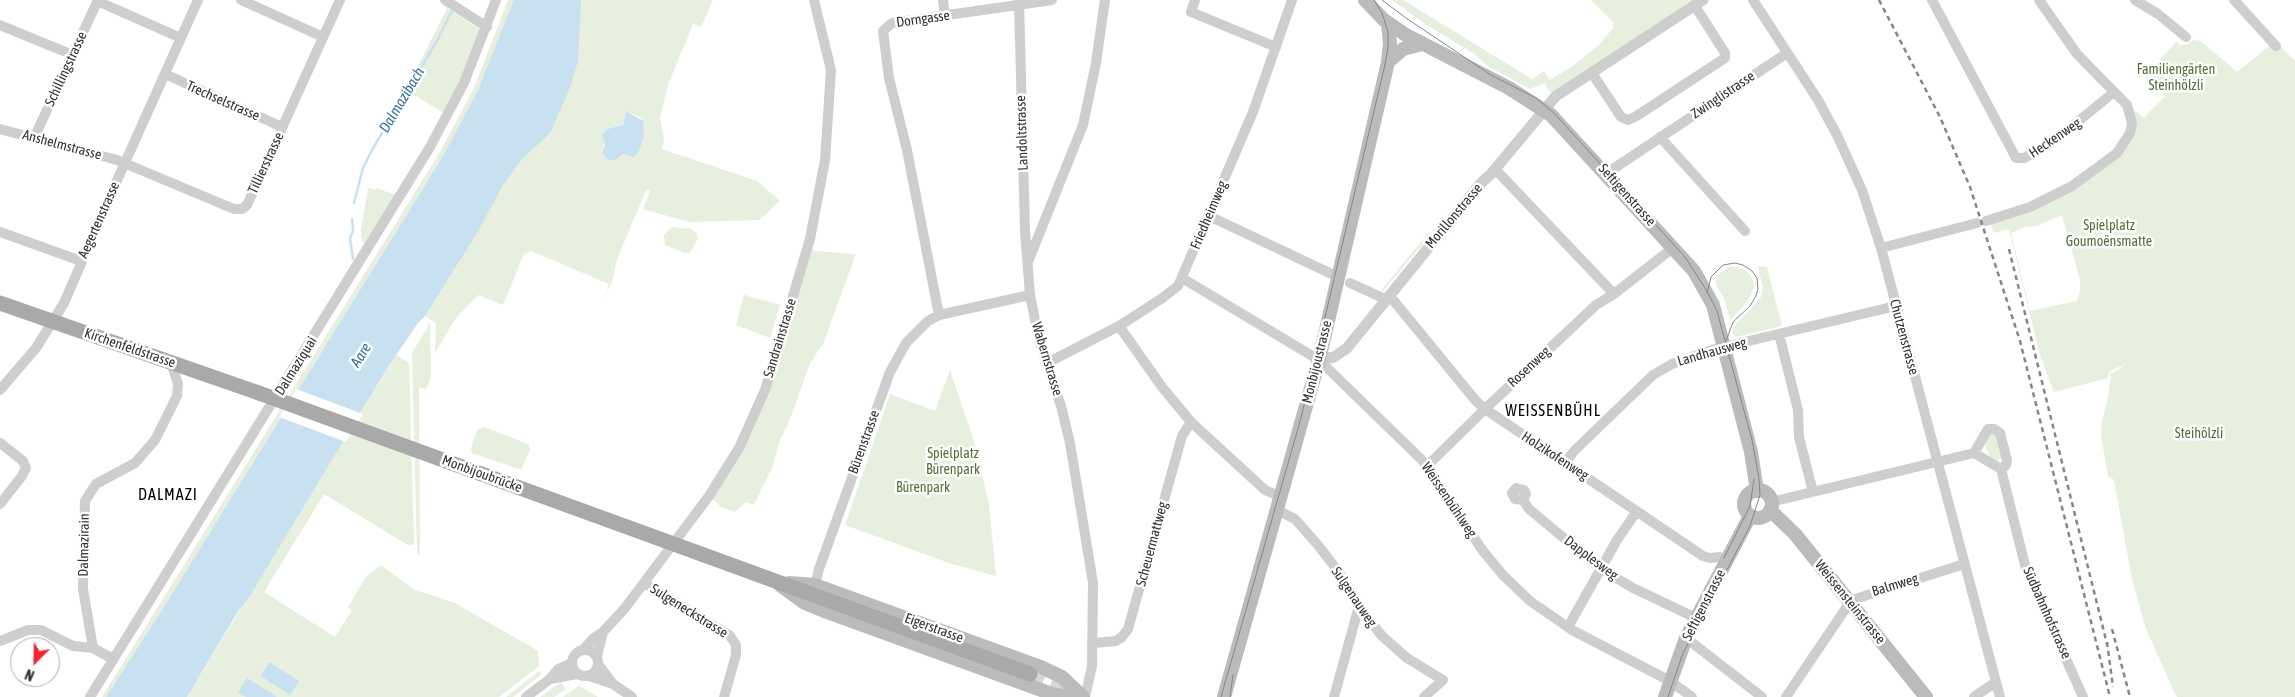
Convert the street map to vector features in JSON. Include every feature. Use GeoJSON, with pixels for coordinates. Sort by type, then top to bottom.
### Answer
{"type":"FeatureCollection","features":[{"type":"Feature","properties":{"kind":"main road","name":"Seftigenstrasse"},"geometry":{"type":"LineString","coordinates":[[1365,0],[1388,23],[1422,44],[1478,71],[1544,109],[1557,120],[1607,173],[1694,271],[1713,305],[1751,452],[1756,490]]}},
{"type":"Feature","properties":{"kind":"main road","name":"Monbijoustrasse"},"geometry":{"type":"LineString","coordinates":[[1224,697],[1344,280],[1388,62],[1390,44],[1388,23]]}},
{"type":"Feature","properties":{"kind":"main road"},"geometry":{"type":"LineString","coordinates":[[1388,62],[1403,49],[1422,44]]}},
{"type":"Feature","properties":{"kind":"main road","name":"Kirchenfeldstrasse"},"geometry":{"type":"LineString","coordinates":[[0,302],[260,393]]}},
{"type":"Feature","properties":{"kind":"main road","name":"Monbijoubrücke"},"geometry":{"type":"LineString","coordinates":[[260,393],[704,555]]}},
{"type":"Feature","properties":{"kind":"main road"},"geometry":{"type":"LineString","coordinates":[[1756,490],[1765,493],[1771,506],[1761,518],[1750,516],[1745,510],[1744,500],[1756,490]]}},
{"type":"Feature","properties":{"kind":"main road","name":"Weissensteinstrasse"},"geometry":{"type":"LineString","coordinates":[[1771,506],[1926,697]]}},
{"type":"Feature","properties":{"kind":"main road","name":"Seftigenstrasse"},"geometry":{"type":"LineString","coordinates":[[1665,697],[1686,638],[1750,516]]}},
{"type":"Feature","properties":{"kind":"main road","name":"Eigerstrasse"},"geometry":{"type":"LineString","coordinates":[[704,555],[1034,676],[1062,677],[1084,697]]}},
{"type":"Feature","properties":{"kind":"main road","name":"Eigerstrasse"},"geometry":{"type":"LineString","coordinates":[[776,581],[815,586],[1034,676],[1055,695],[1073,697]]}},
{"type":"Feature","properties":{"kind":"street"},"geometry":{"type":"LineString","coordinates":[[97,0],[181,38]]}},
{"type":"Feature","properties":{"kind":"street","name":"Schillingstrasse"},"geometry":{"type":"LineString","coordinates":[[34,138],[97,0]]}},
{"type":"Feature","properties":{"kind":"street","name":"Aegertenstrasse"},"geometry":{"type":"LineString","coordinates":[[0,390],[36,348],[64,303],[124,163],[198,0]]}},
{"type":"Feature","properties":{"kind":"street"},"geometry":{"type":"LineString","coordinates":[[241,0],[323,37]]}},
{"type":"Feature","properties":{"kind":"street","name":"Tillierstrasse"},"geometry":{"type":"LineString","coordinates":[[124,163],[238,210],[247,205],[340,0]]}},
{"type":"Feature","properties":{"kind":"street","name":"Dalmaziquai"},"geometry":{"type":"LineString","coordinates":[[90,697],[430,147],[464,83],[496,0]]}},
{"type":"Feature","properties":{"kind":"street","name":"Sandrainstrasse"},"geometry":{"type":"LineString","coordinates":[[583,650],[594,638],[603,632],[644,583],[709,496],[739,448],[765,390],[791,305],[818,201],[825,160],[831,70],[814,0]]}},
{"type":"Feature","properties":{"kind":"street"},"geometry":{"type":"LineString","coordinates":[[943,0],[945,16]]}},
{"type":"Feature","properties":{"kind":"street","name":"Dorngasse"},"geometry":{"type":"LineString","coordinates":[[938,315],[907,150],[888,78],[882,36],[885,28],[892,23],[945,16],[1019,2],[1052,0]]}},
{"type":"Feature","properties":{"kind":"street","name":"Wabernstrasse"},"geometry":{"type":"LineString","coordinates":[[1084,697],[1091,673],[1094,643],[1093,582],[1070,442],[1061,406],[1039,340],[1030,295],[1027,266],[1079,135],[1092,83],[1105,0]]}},
{"type":"Feature","properties":{"kind":"street"},"geometry":{"type":"LineString","coordinates":[[1195,0],[1191,12],[1276,47]]}},
{"type":"Feature","properties":{"kind":"street","name":"Friedheimweg"},"geometry":{"type":"LineString","coordinates":[[1047,363],[1118,326],[1172,292],[1182,278],[1253,112],[1292,0]]}},
{"type":"Feature","properties":{"kind":"street","name":"Chutzenstrasse"},"geometry":{"type":"LineString","coordinates":[[1753,0],[1818,100],[1847,154],[1862,190],[1881,248],[2000,697]]}},
{"type":"Feature","properties":{"kind":"street","name":"Heckenweg"},"geometry":{"type":"LineString","coordinates":[[1932,0],[2016,158],[2024,158],[2053,142],[2114,92]]}},
{"type":"Feature","properties":{"kind":"street"},"geometry":{"type":"LineString","coordinates":[[1881,248],[2021,211],[2055,196],[2095,170],[2117,152],[2130,133],[2132,123],[2130,111],[2068,43],[2039,0]]}},
{"type":"Feature","properties":{"kind":"street"},"geometry":{"type":"LineString","coordinates":[[2135,0],[2158,14],[2186,37]]}},
{"type":"Feature","properties":{"kind":"street"},"geometry":{"type":"LineString","coordinates":[[2234,0],[2276,46]]}},
{"type":"Feature","properties":{"kind":"street","name":"Landoltstrasse"},"geometry":{"type":"LineString","coordinates":[[1019,2],[1027,266]]}},
{"type":"Feature","properties":{"kind":"street","name":"Morillonstrasse"},"geometry":{"type":"LineString","coordinates":[[1320,360],[1334,357],[1346,348],[1481,183],[1556,96],[1699,3],[1725,53],[1725,58],[1628,120],[1621,117],[1592,73]]}},
{"type":"Feature","properties":{"kind":"street"},"geometry":{"type":"LineString","coordinates":[[451,4],[487,27]]}},
{"type":"Feature","properties":{"kind":"street"},"geometry":{"type":"LineString","coordinates":[[0,25],[72,55]]}},
{"type":"Feature","properties":{"kind":"street","name":"Zwinglistrasse"},"geometry":{"type":"LineString","coordinates":[[1607,173],[1787,53]]}},
{"type":"Feature","properties":{"kind":"street","name":"Trechselstrasse"},"geometry":{"type":"LineString","coordinates":[[165,74],[282,127]]}},
{"type":"Feature","properties":{"kind":"street","name":"Anshelmstrasse"},"geometry":{"type":"LineString","coordinates":[[0,128],[124,163]]}},
{"type":"Feature","properties":{"kind":"street"},"geometry":{"type":"LineString","coordinates":[[1660,137],[1744,231]]}},
{"type":"Feature","properties":{"kind":"street"},"geometry":{"type":"LineString","coordinates":[[1495,169],[1614,294]]}},
{"type":"Feature","properties":{"kind":"street","name":"Holzikofenweg"},"geometry":{"type":"LineString","coordinates":[[1209,216],[1344,280],[1387,297],[1485,409],[1705,556],[1720,557],[1727,560]]}},
{"type":"Feature","properties":{"kind":"street"},"geometry":{"type":"LineString","coordinates":[[0,232],[81,261]]}},
{"type":"Feature","properties":{"kind":"street","name":"Rosenweg"},"geometry":{"type":"LineString","coordinates":[[1427,466],[1596,305],[1614,294],[1674,247]]}},
{"type":"Feature","properties":{"kind":"street","name":"Weissenbühlweg"},"geometry":{"type":"LineString","coordinates":[[1182,278],[1320,360],[1427,466],[1473,537],[1494,565],[1530,601],[1568,627],[1670,681],[1692,697]]}},
{"type":"Feature","properties":{"kind":"street","name":"Bürenstrasse"},"geometry":{"type":"LineString","coordinates":[[815,586],[840,509],[898,356],[916,333],[938,315],[1030,295]]}},
{"type":"Feature","properties":{"kind":"street","name":"Landhausweg"},"geometry":{"type":"LineString","coordinates":[[1565,463],[1657,372],[1688,358],[1723,347],[1896,306]]}},
{"type":"Feature","properties":{"kind":"street","name":"Sulgenauweg"},"geometry":{"type":"LineString","coordinates":[[1118,326],[1162,387],[1191,422],[1279,503],[1317,544],[1338,571],[1376,630],[1398,651],[1443,680],[1424,697]]}},
{"type":"Feature","properties":{"kind":"street"},"geometry":{"type":"LineString","coordinates":[[1779,334],[1798,410],[1799,437],[1813,492]]}},
{"type":"Feature","properties":{"kind":"street","name":"Dalmazirain"},"geometry":{"type":"LineString","coordinates":[[93,648],[83,589],[85,501],[96,484],[128,467],[141,458],[150,447],[178,394],[177,381],[171,362]]}},
{"type":"Feature","properties":{"kind":"street","name":"Scheuermattweg"},"geometry":{"type":"LineString","coordinates":[[1094,643],[1116,641],[1128,629],[1182,436],[1191,422]]}},
{"type":"Feature","properties":{"kind":"street","name":"Südbahnhofstrasse"},"geometry":{"type":"LineString","coordinates":[[1974,453],[1988,429],[1997,430],[2000,433],[2007,460],[2006,465],[2001,469],[2026,568],[2083,697]]}},
{"type":"Feature","properties":{"kind":"street"},"geometry":{"type":"LineString","coordinates":[[0,443],[23,461],[26,466],[25,471],[0,504]]}},
{"type":"Feature","properties":{"kind":"street"},"geometry":{"type":"LineString","coordinates":[[1771,506],[1813,492],[1974,453],[2001,469]]}},
{"type":"Feature","properties":{"kind":"street","name":"Dapplesweg"},"geometry":{"type":"LineString","coordinates":[[1523,500],[1529,509],[1601,569],[1633,588],[1696,618]]}},
{"type":"Feature","properties":{"kind":"street"},"geometry":{"type":"LineString","coordinates":[[1568,627],[1617,540],[1637,510]]}},
{"type":"Feature","properties":{"kind":"street","name":"Balmweg"},"geometry":{"type":"LineString","coordinates":[[1786,697],[1850,603],[1862,595],[1964,564]]}},
{"type":"Feature","properties":{"kind":"street","name":"Sulgeneckstrasse"},"geometry":{"type":"LineString","coordinates":[[644,583],[729,635],[733,640],[736,645],[736,655],[724,697]]}},
{"type":"Feature","properties":{"kind":"street"},"geometry":{"type":"LineString","coordinates":[[1334,697],[1359,606]]}},
{"type":"Feature","properties":{"kind":"street"},"geometry":{"type":"LineString","coordinates":[[0,641],[23,631],[37,629],[50,633],[73,646],[93,648],[113,659]]}},
{"type":"Feature","properties":{"kind":"street","name":"Sandrainstrasse"},"geometry":{"type":"LineString","coordinates":[[598,660],[603,632]]}},
{"type":"Feature","properties":{"kind":"street"},"geometry":{"type":"LineString","coordinates":[[1686,638],[1762,697]]}},
{"type":"Feature","properties":{"kind":"street"},"geometry":{"type":"LineString","coordinates":[[577,674],[573,670],[572,662],[574,655],[583,650],[592,652],[613,684]]}},
{"type":"Feature","properties":{"kind":"street"},"geometry":{"type":"LineString","coordinates":[[589,676],[595,672],[598,660]]}},
{"type":"Feature","properties":{"kind":"street"},"geometry":{"type":"LineString","coordinates":[[526,697],[550,679],[558,669],[572,662]]}},
{"type":"Feature","properties":{"kind":"street"},"geometry":{"type":"LineString","coordinates":[[550,679],[577,674],[589,676],[613,684],[632,697]]}},
{"type":"Feature","properties":{"kind":"street"},"geometry":{"type":"LineString","coordinates":[[1974,697],[1996,682]]}},
{"type":"Feature","properties":{"kind":"green space"},"geometry":{"type":"Polygon","coordinates":[[[508,0],[514,0],[513,5],[478,90],[443,156],[165,605],[106,697],[102,697],[440,152],[474,88],[508,0]]]}},
{"type":"Feature","properties":{"kind":"green space"},"geometry":{"type":"Polygon","coordinates":[[[572,0],[713,0],[701,27],[693,24],[668,85],[660,118],[664,139],[662,149],[757,181],[780,201],[759,220],[689,222],[643,209],[650,191],[646,190],[616,262],[613,279],[605,297],[609,284],[531,251],[524,254],[503,305],[478,295],[456,318],[435,353],[436,323],[425,316],[476,235],[572,0]],[[626,111],[623,125],[607,129],[602,153],[608,160],[616,160],[623,154],[632,157],[644,137],[642,119],[626,111]]]}},
{"type":"Feature","properties":{"kind":"green space"},"geometry":{"type":"Polygon","coordinates":[[[1392,0],[1403,0],[1532,79],[1544,71],[1550,80],[1570,68],[1599,45],[1613,28],[1613,22],[1591,0],[1695,0],[1554,92],[1550,92],[1545,83],[1530,89],[1486,65],[1476,55],[1422,22],[1392,0]]]}},
{"type":"Feature","properties":{"kind":"green space"},"geometry":{"type":"Polygon","coordinates":[[[447,8],[481,30],[461,82],[444,113],[406,90],[447,8]]]}},
{"type":"Feature","properties":{"kind":"green space","name":"Steihölzli"},"geometry":{"type":"Polygon","coordinates":[[[2193,40],[2201,41],[2237,72],[2275,41],[2295,61],[2295,697],[2177,697],[2175,694],[2145,626],[2132,579],[2114,480],[2108,476],[2101,436],[2110,374],[2128,363],[2112,370],[2109,373],[2108,378],[2054,392],[2040,355],[2009,229],[1994,233],[1991,224],[2011,218],[2117,153],[2133,111],[2144,118],[2165,96],[2145,76],[2176,42],[2180,45],[2186,45],[2193,40]],[[2062,215],[2036,226],[2024,227],[2011,233],[2030,311],[2077,301],[2080,291],[2080,280],[2062,215]]]}},
{"type":"Feature","properties":{"kind":"green space"},"geometry":{"type":"Polygon","coordinates":[[[368,188],[375,190],[376,188],[396,195],[365,243],[362,241],[361,230],[368,188]]]}},
{"type":"Feature","properties":{"kind":"green space"},"geometry":{"type":"Polygon","coordinates":[[[672,227],[691,229],[696,233],[698,239],[690,252],[685,253],[665,245],[664,235],[672,227]]]}},
{"type":"Feature","properties":{"kind":"green space"},"geometry":{"type":"Polygon","coordinates":[[[1429,232],[1431,234],[1383,291],[1382,289],[1429,232]]]}},
{"type":"Feature","properties":{"kind":"green space"},"geometry":{"type":"Polygon","coordinates":[[[808,248],[816,251],[856,254],[823,344],[810,363],[790,419],[780,440],[772,468],[754,505],[746,502],[735,512],[721,507],[710,496],[749,430],[808,248]]]}},
{"type":"Feature","properties":{"kind":"green space"},"geometry":{"type":"Polygon","coordinates":[[[1759,266],[1767,267],[1782,326],[1736,337],[1732,333],[1733,328],[1761,297],[1763,287],[1758,269],[1759,266]]]}},
{"type":"Feature","properties":{"kind":"green space"},"geometry":{"type":"Polygon","coordinates":[[[1729,267],[1746,270],[1752,278],[1754,286],[1748,301],[1730,320],[1725,301],[1715,282],[1721,272],[1729,267]]]}},
{"type":"Feature","properties":{"kind":"green space"},"geometry":{"type":"Polygon","coordinates":[[[744,295],[780,305],[770,338],[736,325],[744,295]]]}},
{"type":"Feature","properties":{"kind":"green space"},"geometry":{"type":"Polygon","coordinates":[[[430,323],[431,377],[426,389],[419,387],[420,555],[417,553],[412,353],[430,323]]]}},
{"type":"Feature","properties":{"kind":"green space"},"geometry":{"type":"Polygon","coordinates":[[[396,355],[409,363],[414,545],[408,545],[324,494],[264,592],[335,637],[352,610],[348,607],[366,577],[381,565],[413,589],[455,603],[538,651],[539,666],[499,697],[187,697],[396,355]]]}},
{"type":"Feature","properties":{"kind":"green space","name":"Bürenpark"},"geometry":{"type":"Polygon","coordinates":[[[950,370],[974,441],[989,504],[996,576],[949,563],[845,525],[890,394],[935,411],[950,370]]]}},
{"type":"Feature","properties":{"kind":"green space"},"geometry":{"type":"Polygon","coordinates":[[[484,427],[528,444],[530,449],[521,470],[472,453],[471,448],[477,430],[484,427]]]}},
{"type":"Feature","properties":{"kind":"green space"},"geometry":{"type":"Polygon","coordinates":[[[1992,433],[1997,436],[2002,458],[1996,461],[1990,457],[1986,448],[1986,440],[1992,433]]]}},
{"type":"Feature","properties":{"kind":"green space"},"geometry":{"type":"Polygon","coordinates":[[[539,671],[542,674],[513,697],[506,697],[539,671]]]}},
{"type":"Feature","properties":{"kind":"green space"},"geometry":{"type":"Polygon","coordinates":[[[561,682],[566,689],[554,697],[540,697],[561,682]]]}},
{"type":"Feature","properties":{"kind":"green space"},"geometry":{"type":"Polygon","coordinates":[[[579,686],[598,697],[563,697],[579,686]]]}},
{"type":"Feature","properties":{"kind":"water","name":"Aare"},"geometry":{"type":"Polygon","coordinates":[[[514,0],[581,0],[578,61],[570,88],[550,133],[521,160],[503,185],[476,235],[425,316],[418,323],[390,364],[187,697],[106,697],[443,156],[478,90],[514,0]]]}},
{"type":"Feature","properties":{"kind":"water"},"geometry":{"type":"Polygon","coordinates":[[[626,111],[643,121],[644,137],[638,153],[633,157],[623,154],[616,160],[608,160],[602,153],[605,144],[602,135],[607,129],[623,125],[626,111]]]}},
{"type":"Feature","properties":{"kind":"water"},"geometry":{"type":"Polygon","coordinates":[[[269,662],[299,681],[290,695],[261,676],[269,662]]]}},
{"type":"Feature","properties":{"kind":"water"},"geometry":{"type":"Polygon","coordinates":[[[247,678],[276,697],[246,697],[238,692],[247,678]]]}},
{"type":"Feature","properties":{"kind":"pier"},"geometry":{"type":"Polygon","coordinates":[[[296,389],[363,414],[346,442],[279,417],[296,389]]]}},
{"type":"Feature","properties":{"kind":"waterway","name":"Dalmazibach"},"geometry":{"type":"LineString","coordinates":[[354,203],[363,168],[372,150],[437,41],[453,8]]}},
{"type":"Feature","properties":{"kind":"waterway","name":"Dalmazibach"},"geometry":{"type":"LineString","coordinates":[[352,219],[353,231],[350,238],[353,259]]}},
{"type":"Feature","properties":{"kind":"tunnel"},"geometry":{"type":"LineString","coordinates":[[1030,674],[1082,697]]}},
{"type":"Feature","properties":{"kind":"tram line"},"geometry":{"type":"LineString","coordinates":[[1221,697],[1301,418],[1384,69],[1388,48],[1388,32],[1382,13],[1374,0]]}},
{"type":"Feature","properties":{"kind":"tram line"},"geometry":{"type":"LineString","coordinates":[[1382,0],[1491,75],[1536,98],[1554,113],[1685,257],[1707,291],[1717,311],[1752,440],[1760,495],[1750,526],[1683,653],[1668,697]]}},
{"type":"Feature","properties":{"kind":"tram line"},"geometry":{"type":"LineString","coordinates":[[1707,293],[1711,277],[1723,265],[1735,263],[1743,265],[1752,271],[1757,278],[1758,289],[1756,296],[1750,306],[1733,322],[1726,341]]}},
{"type":"Feature","properties":{"kind":"tram line"},"geometry":{"type":"LineString","coordinates":[[1314,389],[1323,360],[1330,326]]}},
{"type":"Feature","properties":{"kind":"tram line"},"geometry":{"type":"LineString","coordinates":[[1724,558],[1750,506],[1754,479]]}},
{"type":"Feature","properties":{"kind":"tram line"},"geometry":{"type":"LineString","coordinates":[[1230,697],[1233,675]]}},
{"type":"Feature","properties":{"kind":"railway"},"geometry":{"type":"LineString","coordinates":[[1879,0],[1940,117],[1970,187],[2020,341],[2110,697]]}},
{"type":"Feature","properties":{"kind":"railway"},"geometry":{"type":"LineString","coordinates":[[2009,249],[2108,648]]}},
{"type":"Feature","properties":{"kind":"railway"},"geometry":{"type":"LineString","coordinates":[[2112,629],[2130,697]]}},
{"type":"Feature","properties":{"kind":"railway"},"geometry":{"type":"LineString","coordinates":[[2107,642],[2113,687]]}},
{"type":"Feature","properties":{"kind":"district","name":"WEISSENBÜHL"},"geometry":{"type":"Point","coordinates":[1553,411]}},
{"type":"Feature","properties":{"kind":"district","name":"DALMAZI"},"geometry":{"type":"Point","coordinates":[168,495]}},
{"type":"Feature","properties":{"kind":"park label","name":"Familiengärten Steinhölzli"},"geometry":{"type":"Point","coordinates":[2176,78]}},
{"type":"Feature","properties":{"kind":"park label","name":"Spielplatz Goumoënsmatte"},"geometry":{"type":"Point","coordinates":[2109,234]}},
{"type":"Feature","properties":{"kind":"park label","name":"Spielplatz Bürenpark"},"geometry":{"type":"Point","coordinates":[953,462]}}]}
